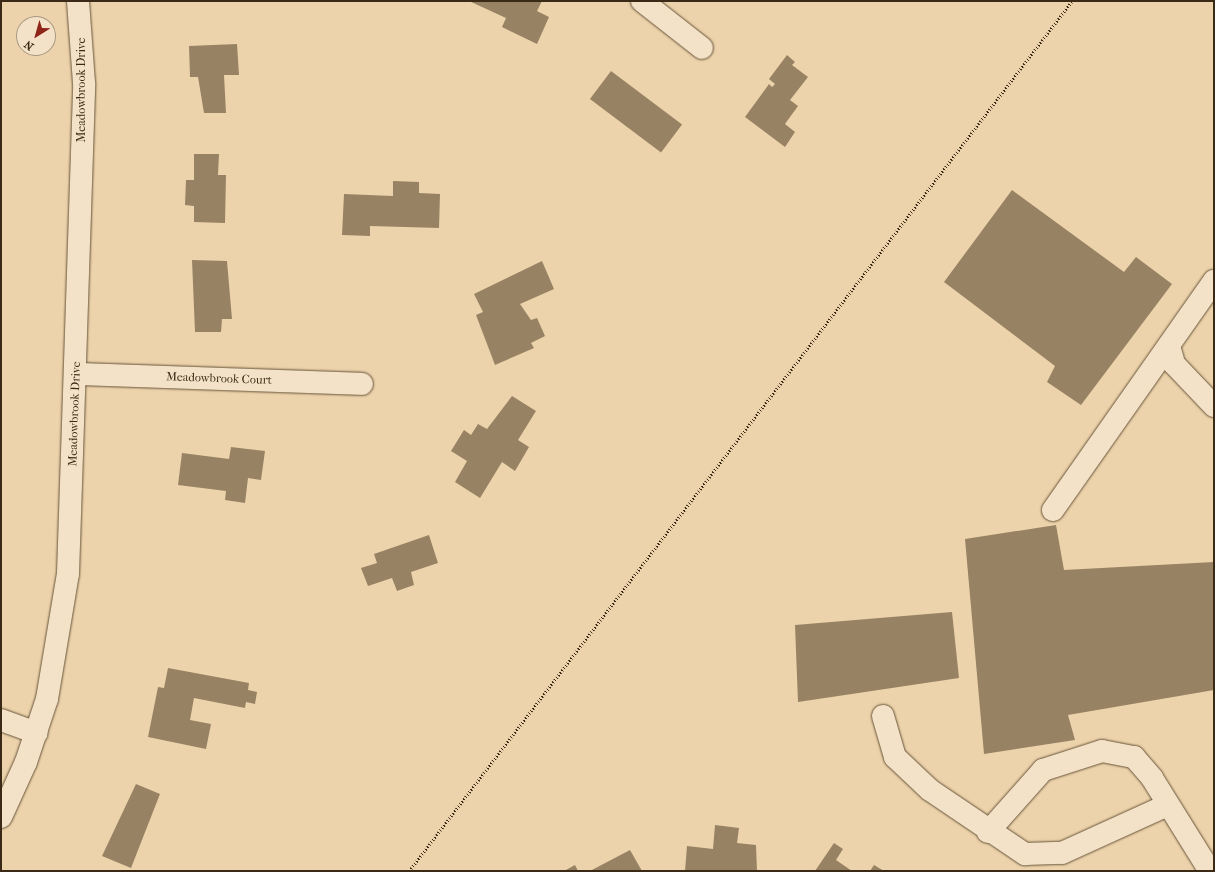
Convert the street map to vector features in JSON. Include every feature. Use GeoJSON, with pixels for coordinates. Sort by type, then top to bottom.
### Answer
{"type":"FeatureCollection","features":[{"type":"Feature","properties":{"kind":"street","name":"Meadowbrook Drive"},"geometry":{"type":"LineString","coordinates":[[1,817],[37,733],[54,666],[68,574],[76,374],[84,83],[78,1]]}},
{"type":"Feature","properties":{"kind":"street"},"geometry":{"type":"LineString","coordinates":[[642,1],[702,48]]}},
{"type":"Feature","properties":{"kind":"street"},"geometry":{"type":"LineString","coordinates":[[1053,510],[1170,346],[1214,281]]}},
{"type":"Feature","properties":{"kind":"street"},"geometry":{"type":"LineString","coordinates":[[1170,346],[1174,364],[1214,406]]}},
{"type":"Feature","properties":{"kind":"street","name":"Meadowbrook Court"},"geometry":{"type":"LineString","coordinates":[[76,374],[362,384]]}},
{"type":"Feature","properties":{"kind":"street"},"geometry":{"type":"LineString","coordinates":[[883,716],[895,757],[930,790],[988,832],[1025,854],[1062,853],[1168,805]]}},
{"type":"Feature","properties":{"kind":"street"},"geometry":{"type":"LineString","coordinates":[[1,720],[37,733]]}},
{"type":"Feature","properties":{"kind":"street"},"geometry":{"type":"LineString","coordinates":[[988,832],[1043,770],[1102,751],[1134,757],[1152,778],[1210,871]]}},
{"type":"Feature","properties":{"kind":"path"},"geometry":{"type":"LineString","coordinates":[[409,871],[1072,1]]}},
{"type":"Feature","properties":{"kind":"building"},"geometry":{"type":"Polygon","coordinates":[[[469,1],[542,1],[537,11],[549,17],[537,44],[502,27],[506,18],[469,1]]]}},
{"type":"Feature","properties":{"kind":"building"},"geometry":{"type":"Polygon","coordinates":[[[237,44],[239,75],[224,75],[226,113],[204,113],[198,77],[190,77],[189,46],[237,44]]]}},
{"type":"Feature","properties":{"kind":"building"},"geometry":{"type":"Polygon","coordinates":[[[787,55],[795,62],[792,65],[808,77],[790,100],[798,106],[785,124],[795,132],[785,147],[745,117],[769,84],[772,87],[775,84],[769,79],[787,55]]]}},
{"type":"Feature","properties":{"kind":"building"},"geometry":{"type":"Polygon","coordinates":[[[611,71],[682,125],[661,153],[590,99],[611,71]]]}},
{"type":"Feature","properties":{"kind":"building"},"geometry":{"type":"Polygon","coordinates":[[[194,154],[219,154],[218,175],[226,175],[225,223],[194,222],[194,206],[185,205],[186,180],[194,180],[194,154]]]}},
{"type":"Feature","properties":{"kind":"building"},"geometry":{"type":"Polygon","coordinates":[[[393,181],[419,182],[419,193],[440,194],[439,228],[370,226],[370,236],[342,235],[344,194],[393,196],[393,181]]]}},
{"type":"Feature","properties":{"kind":"building"},"geometry":{"type":"Polygon","coordinates":[[[1012,190],[1124,272],[1136,257],[1172,284],[1081,405],[1047,382],[1055,366],[944,282],[1012,190]]]}},
{"type":"Feature","properties":{"kind":"building"},"geometry":{"type":"Polygon","coordinates":[[[192,260],[227,261],[232,319],[222,319],[221,332],[195,332],[192,260]]]}},
{"type":"Feature","properties":{"kind":"building"},"geometry":{"type":"Polygon","coordinates":[[[542,261],[554,289],[520,304],[531,320],[537,318],[545,336],[531,343],[534,348],[495,365],[476,315],[483,312],[474,294],[542,261]]]}},
{"type":"Feature","properties":{"kind":"building"},"geometry":{"type":"Polygon","coordinates":[[[512,396],[536,411],[518,440],[529,447],[515,471],[502,462],[480,498],[455,482],[467,461],[451,451],[464,430],[471,435],[478,424],[487,429],[512,396]]]}},
{"type":"Feature","properties":{"kind":"building"},"geometry":{"type":"Polygon","coordinates":[[[231,447],[265,451],[261,480],[248,478],[245,503],[225,500],[226,491],[178,485],[182,453],[229,459],[231,447]]]}},
{"type":"Feature","properties":{"kind":"building"},"geometry":{"type":"Polygon","coordinates":[[[1056,525],[1064,570],[1214,562],[1214,690],[1068,715],[1075,740],[984,754],[965,539],[1056,525]]]}},
{"type":"Feature","properties":{"kind":"building"},"geometry":{"type":"Polygon","coordinates":[[[429,535],[438,563],[411,572],[414,585],[397,591],[392,578],[368,586],[361,568],[377,563],[374,554],[429,535]]]}},
{"type":"Feature","properties":{"kind":"building"},"geometry":{"type":"Polygon","coordinates":[[[952,612],[959,678],[798,702],[795,625],[952,612]]]}},
{"type":"Feature","properties":{"kind":"building"},"geometry":{"type":"Polygon","coordinates":[[[168,668],[249,683],[248,690],[257,692],[255,704],[246,702],[245,708],[194,698],[190,720],[211,724],[206,749],[148,737],[158,687],[164,688],[168,668]]]}},
{"type":"Feature","properties":{"kind":"building"},"geometry":{"type":"Polygon","coordinates":[[[136,784],[160,794],[131,868],[102,856],[136,784]]]}},
{"type":"Feature","properties":{"kind":"building"},"geometry":{"type":"Polygon","coordinates":[[[715,825],[739,828],[737,843],[756,845],[757,871],[685,871],[687,846],[713,849],[715,825]]]}},
{"type":"Feature","properties":{"kind":"building"},"geometry":{"type":"Polygon","coordinates":[[[834,843],[843,849],[836,860],[852,871],[815,871],[834,843]]]}},
{"type":"Feature","properties":{"kind":"building"},"geometry":{"type":"Polygon","coordinates":[[[630,850],[642,871],[590,871],[630,850]]]}},
{"type":"Feature","properties":{"kind":"building"},"geometry":{"type":"Polygon","coordinates":[[[575,865],[578,871],[564,871],[575,865]]]}},
{"type":"Feature","properties":{"kind":"building"},"geometry":{"type":"Polygon","coordinates":[[[874,865],[884,871],[870,871],[874,865]]]}}]}
